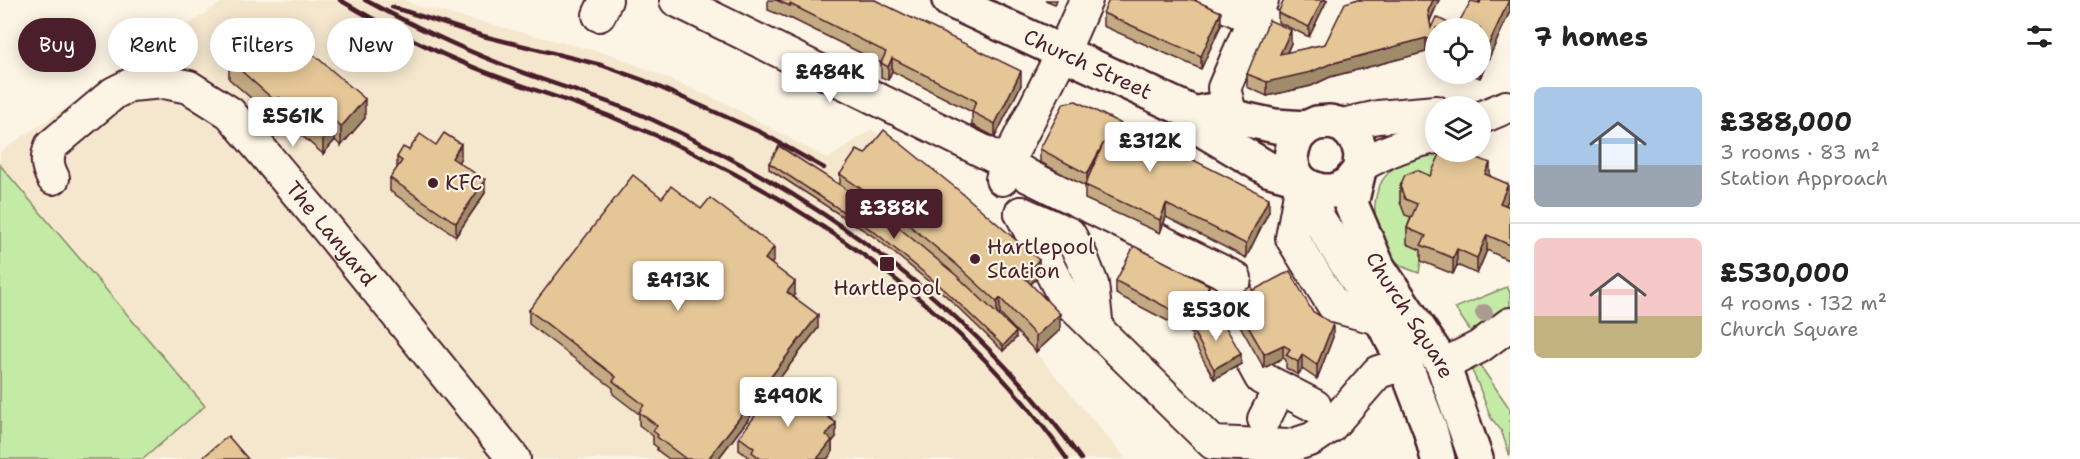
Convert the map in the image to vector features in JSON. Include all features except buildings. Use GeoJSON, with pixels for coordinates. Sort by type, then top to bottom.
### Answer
{"type":"FeatureCollection","features":[{"type":"Feature","properties":{"kind":"main road","name":"Church Street"},"geometry":{"type":"LineString","coordinates":[[949,0],[1195,114],[1207,111],[1275,126],[1306,128],[1317,123],[1330,122],[1342,125]]}},
{"type":"Feature","properties":{"kind":"main road","name":"Church Street"},"geometry":{"type":"LineString","coordinates":[[1195,114],[1195,124],[1198,127],[1270,170],[1321,191],[1335,190],[1348,183],[1359,169]]}},
{"type":"Feature","properties":{"kind":"main road"},"geometry":{"type":"LineString","coordinates":[[1342,125],[1358,143],[1361,154],[1359,169]]}},
{"type":"Feature","properties":{"kind":"main road"},"geometry":{"type":"LineString","coordinates":[[1302,182],[1293,168],[1291,156],[1298,136],[1306,128]]}},
{"type":"Feature","properties":{"kind":"main road","name":"Church Square"},"geometry":{"type":"LineString","coordinates":[[1359,169],[1351,204],[1378,267],[1443,365],[1476,459]]}},
{"type":"Feature","properties":{"kind":"main road","name":"Church Square"},"geometry":{"type":"LineString","coordinates":[[1302,182],[1318,218],[1381,320],[1405,364],[1430,429],[1438,459]]}},
{"type":"Feature","properties":{"kind":"street"},"geometry":{"type":"LineString","coordinates":[[676,0],[1004,171],[1029,176],[1235,278],[1228,317],[1261,378],[1315,406]]}},
{"type":"Feature","properties":{"kind":"street"},"geometry":{"type":"LineString","coordinates":[[1004,171],[1086,0]]}},
{"type":"Feature","properties":{"kind":"street"},"geometry":{"type":"LineString","coordinates":[[1213,0],[1258,9],[1320,49],[1343,0]]}},
{"type":"Feature","properties":{"kind":"street"},"geometry":{"type":"LineString","coordinates":[[1232,117],[1224,88],[1258,9]]}},
{"type":"Feature","properties":{"kind":"street","name":"The Lanyard"},"geometry":{"type":"LineString","coordinates":[[53,178],[48,168],[47,156],[51,146],[114,93],[130,85],[144,83],[164,82],[189,87],[230,113],[326,227],[505,456]]}},
{"type":"Feature","properties":{"kind":"street"},"geometry":{"type":"LineString","coordinates":[[1342,125],[1378,117],[1425,113]]}},
{"type":"Feature","properties":{"kind":"street"},"geometry":{"type":"LineString","coordinates":[[1359,169],[1387,151],[1425,139]]}},
{"type":"Feature","properties":{"kind":"street"},"geometry":{"type":"LineString","coordinates":[[1021,213],[1069,234],[1092,284],[1097,329],[1213,443],[1261,432],[1290,446],[1312,439],[1330,427],[1378,372],[1405,364]]}},
{"type":"Feature","properties":{"kind":"street"},"geometry":{"type":"LineString","coordinates":[[1443,365],[1479,347],[1510,324]]}},
{"type":"Feature","properties":{"kind":"street"},"geometry":{"type":"LineString","coordinates":[[1261,432],[1280,388]]}},
{"type":"Feature","properties":{"kind":"shaded area"},"geometry":{"type":"Polygon","coordinates":[[[225,0],[405,0],[414,5],[616,56],[729,105],[828,159],[872,129],[1043,275],[1005,316],[1126,459],[143,459],[205,406],[0,165],[0,152],[118,72],[198,72],[198,18],[225,0]]]}},
{"type":"Feature","properties":{"kind":"green space"},"geometry":{"type":"Polygon","coordinates":[[[1425,156],[1425,162],[1442,162],[1417,220],[1426,252],[1421,261],[1419,273],[1402,266],[1387,251],[1378,229],[1375,206],[1383,179],[1398,165],[1425,156]]]}},
{"type":"Feature","properties":{"kind":"green space"},"geometry":{"type":"Polygon","coordinates":[[[0,165],[205,406],[143,459],[0,459],[0,165]]]}},
{"type":"Feature","properties":{"kind":"green space"},"geometry":{"type":"Polygon","coordinates":[[[1507,287],[1510,292],[1510,317],[1476,339],[1455,308],[1507,287]]]}},
{"type":"Feature","properties":{"kind":"green space"},"geometry":{"type":"Polygon","coordinates":[[[1475,358],[1510,409],[1510,456],[1501,430],[1491,418],[1469,364],[1475,358]]]}},
{"type":"Feature","properties":{"kind":"railway"},"geometry":{"type":"LineString","coordinates":[[340,0],[407,37],[460,62],[597,111],[679,146],[743,178],[805,215],[865,256],[922,301],[975,350],[1024,403],[1067,459]]}},
{"type":"Feature","properties":{"kind":"railway"},"geometry":{"type":"LineString","coordinates":[[365,0],[479,55],[653,120],[715,150],[776,184],[834,221],[890,262],[943,306],[993,353],[1039,404],[1081,459]]}},
{"type":"Feature","properties":{"kind":"railway"},"geometry":{"type":"LineString","coordinates":[[392,7],[483,36],[601,65],[643,80],[760,132],[824,168]]}},
{"type":"Feature","properties":{"kind":"place","name":"KFC"},"geometry":{"type":"Point","coordinates":[433,183]}},
{"type":"Feature","properties":{"kind":"place","name":"Hartlepool Station"},"geometry":{"type":"Point","coordinates":[975,259]}},
{"type":"Feature","properties":{"kind":"place","name":"Hartlepool"},"geometry":{"type":"Point","coordinates":[887,264]}}]}
